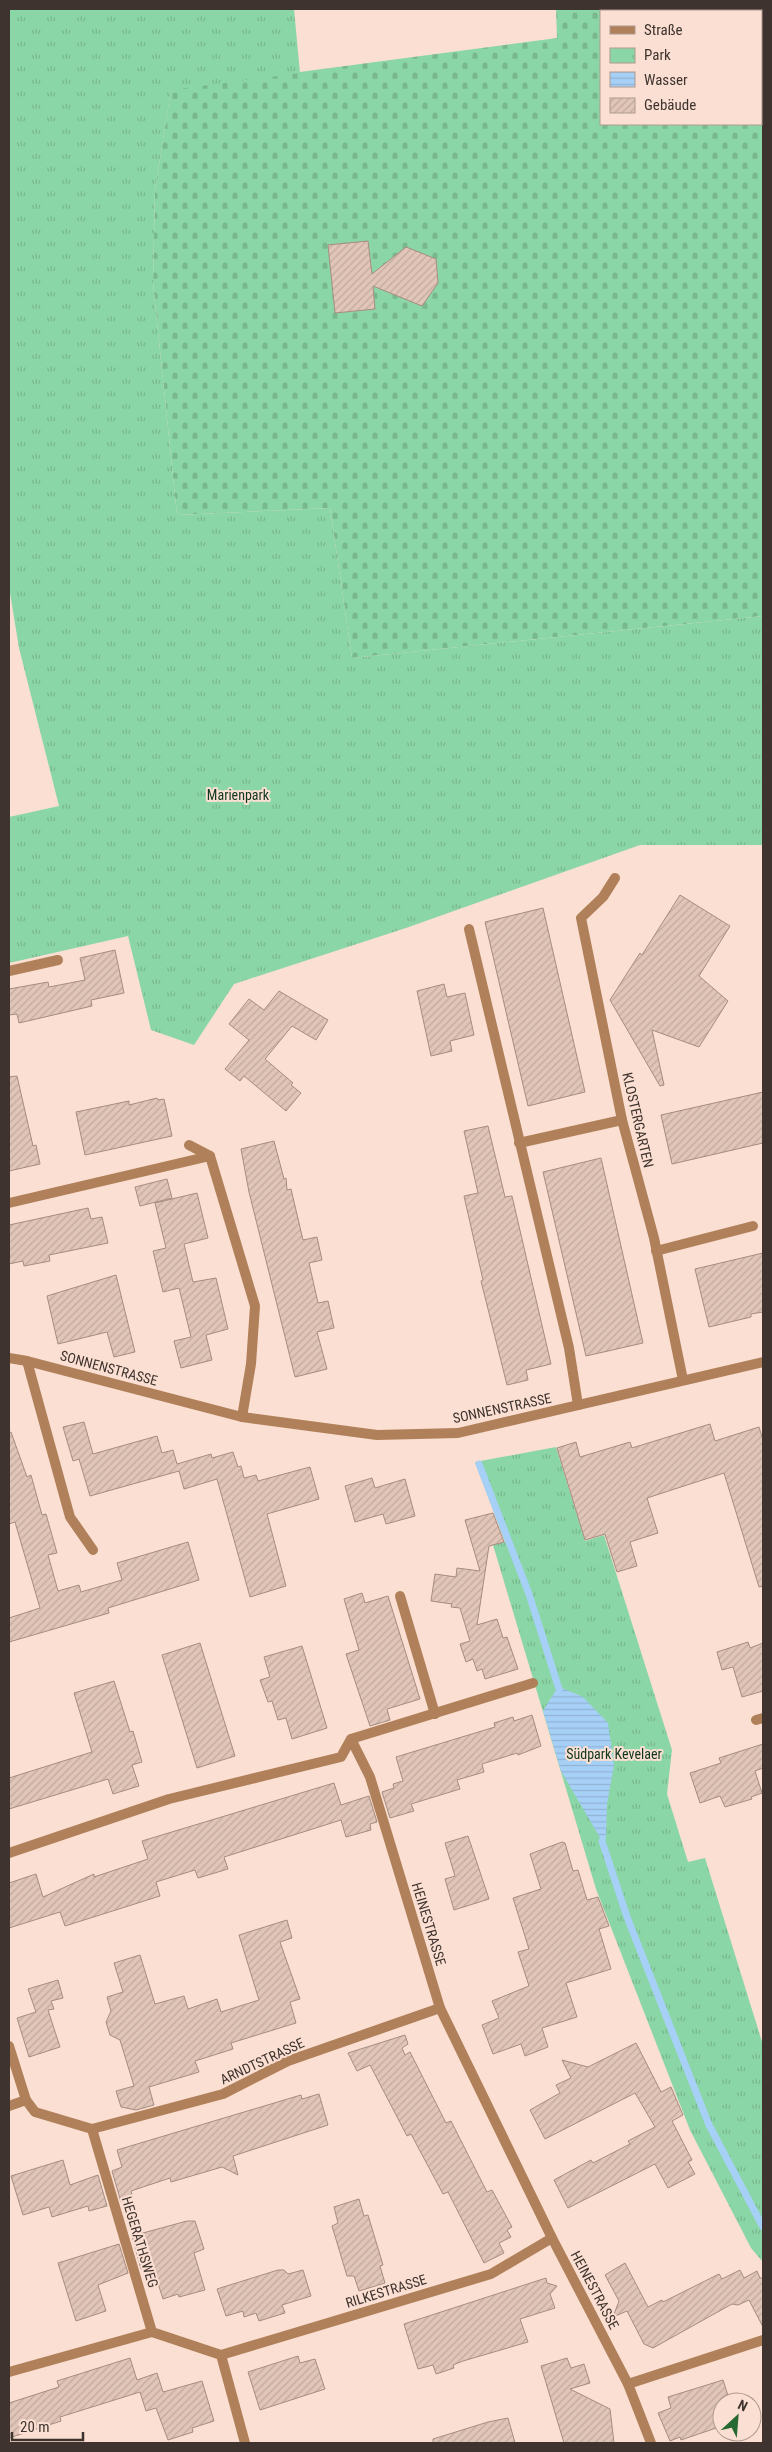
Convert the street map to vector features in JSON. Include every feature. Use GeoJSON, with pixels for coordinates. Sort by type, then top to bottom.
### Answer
{"type":"FeatureCollection","features":[{"type":"Feature","properties":{"kind":"street","name":"KLOSTERGARTEN"},"geometry":{"type":"LineString","coordinates":[[615,878],[603,897],[581,918],[622,1120],[656,1251],[684,1380]]}},
{"type":"Feature","properties":{"kind":"street"},"geometry":{"type":"LineString","coordinates":[[469,929],[569,1348],[578,1405]]}},
{"type":"Feature","properties":{"kind":"street"},"geometry":{"type":"LineString","coordinates":[[9,971],[58,960]]}},
{"type":"Feature","properties":{"kind":"street"},"geometry":{"type":"LineString","coordinates":[[519,1143],[622,1120]]}},
{"type":"Feature","properties":{"kind":"street"},"geometry":{"type":"LineString","coordinates":[[189,1145],[210,1156],[255,1306],[251,1364],[242,1417]]}},
{"type":"Feature","properties":{"kind":"street"},"geometry":{"type":"LineString","coordinates":[[9,1203],[210,1156]]}},
{"type":"Feature","properties":{"kind":"street"},"geometry":{"type":"LineString","coordinates":[[656,1251],[753,1226]]}},
{"type":"Feature","properties":{"kind":"street","name":"SONNENSTRASSE"},"geometry":{"type":"LineString","coordinates":[[9,1358],[27,1361],[242,1417],[376,1435],[458,1433],[763,1362]]}},
{"type":"Feature","properties":{"kind":"street"},"geometry":{"type":"LineString","coordinates":[[27,1361],[70,1517],[93,1550]]}},
{"type":"Feature","properties":{"kind":"street"},"geometry":{"type":"LineString","coordinates":[[400,1596],[434,1714]]}},
{"type":"Feature","properties":{"kind":"street"},"geometry":{"type":"LineString","coordinates":[[9,1853],[169,1799],[341,1757],[350,1739],[534,1684]]}},
{"type":"Feature","properties":{"kind":"street","name":"HEINESTRASSE"},"geometry":{"type":"LineString","coordinates":[[350,1739],[370,1777],[440,2008],[552,2238],[628,2384],[651,2443]]}},
{"type":"Feature","properties":{"kind":"street","name":"ARNDTSTRASSE"},"geometry":{"type":"LineString","coordinates":[[92,2129],[223,2094],[288,2061],[440,2008]]}},
{"type":"Feature","properties":{"kind":"street"},"geometry":{"type":"LineString","coordinates":[[9,2046],[26,2100],[35,2112],[92,2129]]}},
{"type":"Feature","properties":{"kind":"street"},"geometry":{"type":"LineString","coordinates":[[9,2106],[26,2100]]}},
{"type":"Feature","properties":{"kind":"street","name":"HEGERATHSWEG"},"geometry":{"type":"LineString","coordinates":[[92,2129],[152,2332]]}},
{"type":"Feature","properties":{"kind":"street","name":"RILKESTRASSE"},"geometry":{"type":"LineString","coordinates":[[221,2355],[491,2274],[552,2238]]}},
{"type":"Feature","properties":{"kind":"street"},"geometry":{"type":"LineString","coordinates":[[9,2372],[152,2332],[221,2355],[246,2443]]}},
{"type":"Feature","properties":{"kind":"street"},"geometry":{"type":"LineString","coordinates":[[628,2384],[763,2340]]}},
{"type":"Feature","properties":{"kind":"green space","name":"Marienpark"},"geometry":{"type":"Polygon","coordinates":[[[9,9],[294,9],[300,73],[171,90],[155,190],[153,283],[177,515],[330,508],[352,658],[763,616],[763,845],[640,845],[406,928],[234,984],[194,1045],[151,1030],[128,936],[9,963],[9,817],[59,806],[19,648],[9,587],[9,9]]]}},
{"type":"Feature","properties":{"kind":"green space"},"geometry":{"type":"Polygon","coordinates":[[[556,9],[763,9],[763,616],[352,658],[330,508],[177,515],[153,283],[155,190],[171,89],[557,38],[556,9]]]}},
{"type":"Feature","properties":{"kind":"green space","name":"Südpark Kevelaer"},"geometry":{"type":"Polygon","coordinates":[[[556,1447],[585,1541],[604,1535],[672,1750],[667,1794],[688,1862],[705,1858],[763,2045],[763,2262],[751,2248],[690,2130],[596,1889],[493,1545],[505,1542],[475,1462],[556,1447]]]}},
{"type":"Feature","properties":{"kind":"water"},"geometry":{"type":"Polygon","coordinates":[[[562,1688],[583,1697],[608,1723],[614,1765],[607,1804],[606,1839],[602,1841],[561,1771],[543,1711],[556,1690],[562,1688]]]}},
{"type":"Feature","properties":{"kind":"building"},"geometry":{"type":"Polygon","coordinates":[[[368,241],[372,274],[406,247],[436,259],[438,283],[422,306],[373,286],[375,309],[335,313],[328,245],[368,241]]]}},
{"type":"Feature","properties":{"kind":"building"},"geometry":{"type":"Polygon","coordinates":[[[680,895],[730,926],[699,976],[728,1001],[699,1047],[652,1030],[664,1085],[660,1086],[610,1000],[640,953],[642,955],[680,895]]]}},
{"type":"Feature","properties":{"kind":"building"},"geometry":{"type":"Polygon","coordinates":[[[543,908],[585,1092],[528,1106],[485,922],[543,908]]]}},
{"type":"Feature","properties":{"kind":"building"},"geometry":{"type":"Polygon","coordinates":[[[115,950],[124,993],[91,1000],[92,1006],[19,1023],[17,1014],[9,1015],[9,989],[48,982],[49,987],[85,980],[80,958],[115,950]]]}},
{"type":"Feature","properties":{"kind":"building"},"geometry":{"type":"Polygon","coordinates":[[[444,984],[447,997],[465,993],[474,1035],[450,1041],[452,1051],[431,1056],[417,991],[444,984]]]}},
{"type":"Feature","properties":{"kind":"building"},"geometry":{"type":"Polygon","coordinates":[[[279,991],[328,1020],[316,1040],[292,1026],[265,1059],[293,1083],[291,1085],[301,1093],[286,1111],[244,1076],[240,1081],[225,1069],[249,1040],[229,1024],[249,999],[264,1010],[279,991]]]}},
{"type":"Feature","properties":{"kind":"building"},"geometry":{"type":"Polygon","coordinates":[[[17,1076],[33,1146],[36,1145],[40,1164],[9,1171],[9,1077],[17,1076]]]}},
{"type":"Feature","properties":{"kind":"building"},"geometry":{"type":"Polygon","coordinates":[[[763,1092],[763,1143],[672,1164],[661,1115],[763,1092]]]}},
{"type":"Feature","properties":{"kind":"building"},"geometry":{"type":"Polygon","coordinates":[[[157,1098],[158,1100],[164,1099],[172,1136],[85,1155],[76,1112],[129,1101],[129,1105],[157,1098]]]}},
{"type":"Feature","properties":{"kind":"building"},"geometry":{"type":"Polygon","coordinates":[[[488,1126],[505,1197],[512,1196],[551,1364],[526,1370],[528,1380],[507,1385],[481,1281],[483,1280],[464,1196],[478,1193],[464,1131],[488,1126]]]}},
{"type":"Feature","properties":{"kind":"building"},"geometry":{"type":"Polygon","coordinates":[[[274,1141],[284,1179],[286,1178],[287,1190],[291,1189],[303,1240],[317,1237],[322,1260],[309,1263],[318,1303],[328,1301],[334,1328],[317,1332],[327,1369],[295,1377],[249,1192],[241,1149],[274,1141]]]}},
{"type":"Feature","properties":{"kind":"building"},"geometry":{"type":"Polygon","coordinates":[[[601,1158],[643,1343],[586,1356],[543,1172],[601,1158]]]}},
{"type":"Feature","properties":{"kind":"building"},"geometry":{"type":"Polygon","coordinates":[[[167,1179],[172,1198],[140,1206],[135,1187],[167,1179]]]}},
{"type":"Feature","properties":{"kind":"building"},"geometry":{"type":"Polygon","coordinates":[[[197,1193],[208,1238],[184,1244],[193,1282],[216,1278],[228,1329],[206,1335],[212,1360],[181,1368],[174,1341],[191,1337],[179,1288],[163,1292],[153,1251],[166,1248],[155,1203],[197,1193]]]}},
{"type":"Feature","properties":{"kind":"building"},"geometry":{"type":"Polygon","coordinates":[[[88,1208],[91,1219],[102,1217],[108,1243],[49,1255],[50,1261],[24,1266],[23,1261],[9,1264],[9,1225],[88,1208]]]}},
{"type":"Feature","properties":{"kind":"building"},"geometry":{"type":"Polygon","coordinates":[[[763,1253],[763,1312],[751,1314],[751,1317],[709,1327],[695,1269],[763,1253]]]}},
{"type":"Feature","properties":{"kind":"building"},"geometry":{"type":"Polygon","coordinates":[[[116,1275],[135,1352],[114,1357],[107,1332],[58,1344],[47,1296],[116,1275]]]}},
{"type":"Feature","properties":{"kind":"building"},"geometry":{"type":"Polygon","coordinates":[[[84,1422],[93,1454],[157,1436],[162,1453],[173,1450],[177,1464],[211,1454],[212,1458],[233,1452],[238,1467],[241,1466],[244,1478],[256,1475],[258,1481],[310,1467],[319,1499],[267,1514],[286,1586],[250,1597],[217,1479],[184,1489],[179,1471],[90,1496],[79,1459],[73,1461],[63,1427],[84,1422]]]}},
{"type":"Feature","properties":{"kind":"building"},"geometry":{"type":"Polygon","coordinates":[[[710,1424],[715,1441],[759,1427],[763,1440],[763,1586],[759,1587],[724,1473],[647,1498],[658,1533],[630,1542],[637,1566],[617,1572],[605,1534],[585,1540],[557,1448],[576,1442],[580,1457],[630,1442],[632,1448],[710,1424]]]}},
{"type":"Feature","properties":{"kind":"building"},"geometry":{"type":"Polygon","coordinates":[[[11,1432],[27,1477],[31,1475],[42,1515],[46,1514],[57,1553],[48,1555],[58,1591],[79,1585],[81,1592],[122,1580],[117,1563],[188,1542],[199,1580],[108,1608],[109,1613],[9,1642],[9,1618],[40,1608],[15,1522],[9,1524],[9,1433],[11,1432]]]}},
{"type":"Feature","properties":{"kind":"building"},"geometry":{"type":"Polygon","coordinates":[[[372,1478],[375,1488],[405,1479],[415,1516],[386,1524],[383,1514],[355,1522],[345,1486],[372,1478]]]}},
{"type":"Feature","properties":{"kind":"building"},"geometry":{"type":"Polygon","coordinates":[[[493,1513],[504,1542],[489,1546],[477,1625],[497,1619],[503,1638],[507,1637],[518,1669],[485,1679],[482,1669],[477,1671],[473,1659],[466,1662],[460,1644],[470,1641],[460,1608],[451,1607],[452,1604],[431,1601],[435,1574],[456,1577],[457,1568],[480,1571],[465,1520],[493,1513]]]}},
{"type":"Feature","properties":{"kind":"building"},"geometry":{"type":"Polygon","coordinates":[[[362,1593],[365,1603],[388,1596],[420,1699],[387,1709],[390,1720],[370,1726],[346,1654],[359,1650],[344,1599],[362,1593]]]}},
{"type":"Feature","properties":{"kind":"building"},"geometry":{"type":"Polygon","coordinates":[[[748,1642],[750,1648],[763,1643],[763,1691],[742,1697],[733,1667],[722,1670],[717,1652],[748,1642]]]}},
{"type":"Feature","properties":{"kind":"building"},"geometry":{"type":"Polygon","coordinates":[[[200,1643],[235,1756],[197,1768],[162,1655],[200,1643]]]}},
{"type":"Feature","properties":{"kind":"building"},"geometry":{"type":"Polygon","coordinates":[[[302,1646],[327,1728],[292,1739],[286,1718],[278,1720],[272,1701],[268,1702],[260,1680],[270,1677],[264,1657],[302,1646]]]}},
{"type":"Feature","properties":{"kind":"building"},"geometry":{"type":"Polygon","coordinates":[[[114,1681],[130,1732],[133,1731],[142,1762],[132,1765],[139,1786],[113,1794],[108,1779],[9,1809],[9,1778],[92,1752],[74,1693],[114,1681]]]}},
{"type":"Feature","properties":{"kind":"building"},"geometry":{"type":"Polygon","coordinates":[[[532,1715],[541,1746],[518,1755],[517,1753],[482,1764],[484,1772],[457,1780],[460,1789],[411,1804],[414,1811],[390,1818],[382,1792],[394,1788],[393,1784],[403,1781],[396,1757],[495,1727],[494,1723],[513,1717],[514,1721],[532,1715]]]}},
{"type":"Feature","properties":{"kind":"building"},"geometry":{"type":"Polygon","coordinates":[[[763,1744],[763,1768],[755,1771],[762,1793],[751,1797],[752,1799],[725,1807],[720,1796],[700,1803],[690,1773],[721,1763],[719,1758],[763,1744]]]}},
{"type":"Feature","properties":{"kind":"building"},"geometry":{"type":"Polygon","coordinates":[[[334,1783],[341,1805],[369,1796],[377,1822],[370,1824],[371,1830],[346,1837],[341,1820],[224,1857],[228,1869],[198,1878],[195,1870],[156,1882],[160,1896],[65,1926],[60,1912],[9,1928],[9,1883],[36,1874],[43,1897],[94,1874],[94,1877],[148,1859],[142,1841],[334,1783]]]}},
{"type":"Feature","properties":{"kind":"building"},"geometry":{"type":"Polygon","coordinates":[[[468,1836],[489,1899],[454,1910],[445,1879],[455,1876],[445,1843],[468,1836]]]}},
{"type":"Feature","properties":{"kind":"building"},"geometry":{"type":"Polygon","coordinates":[[[562,1842],[565,1843],[573,1871],[578,1870],[587,1900],[598,1897],[609,1926],[599,1929],[611,1969],[566,1983],[577,2017],[542,2028],[548,2047],[525,2056],[521,2044],[493,2054],[482,2025],[499,2018],[492,2001],[529,1986],[518,1952],[529,1949],[513,1898],[541,1889],[530,1854],[562,1842]]]}},
{"type":"Feature","properties":{"kind":"building"},"geometry":{"type":"Polygon","coordinates":[[[287,1920],[292,1938],[280,1942],[300,1999],[290,2002],[296,2023],[231,2043],[233,2049],[195,2061],[199,2072],[149,2087],[154,2105],[136,2110],[121,2107],[116,2091],[134,2086],[120,2040],[110,2035],[106,2022],[111,2011],[107,1997],[123,1992],[114,1963],[140,1955],[155,2004],[184,1996],[188,2009],[217,1999],[221,2012],[259,2000],[239,1935],[287,1920]]]}},
{"type":"Feature","properties":{"kind":"building"},"geometry":{"type":"Polygon","coordinates":[[[58,1980],[63,1998],[51,2001],[54,2009],[48,2010],[60,2047],[29,2057],[17,2018],[36,2012],[28,1989],[58,1980]]]}},
{"type":"Feature","properties":{"kind":"building"},"geometry":{"type":"Polygon","coordinates":[[[405,2035],[408,2044],[402,2048],[405,2055],[410,2052],[446,2123],[451,2121],[487,2192],[492,2190],[512,2227],[507,2230],[511,2237],[499,2243],[504,2253],[484,2263],[448,2192],[443,2194],[411,2134],[407,2136],[370,2065],[357,2071],[348,2053],[405,2035]]]}},
{"type":"Feature","properties":{"kind":"building"},"geometry":{"type":"Polygon","coordinates":[[[636,2043],[661,2092],[671,2087],[683,2115],[672,2121],[692,2160],[688,2162],[695,2174],[668,2188],[655,2164],[568,2208],[554,2180],[591,2160],[593,2163],[630,2144],[628,2141],[655,2127],[635,2093],[545,2139],[530,2110],[560,2093],[556,2085],[571,2078],[562,2060],[588,2067],[636,2043]]]}},
{"type":"Feature","properties":{"kind":"building"},"geometry":{"type":"Polygon","coordinates":[[[319,2094],[328,2125],[233,2156],[238,2175],[222,2167],[171,2182],[170,2178],[131,2191],[133,2198],[121,2202],[112,2171],[122,2167],[117,2150],[301,2095],[302,2099],[319,2094]]]}},
{"type":"Feature","properties":{"kind":"building"},"geometry":{"type":"Polygon","coordinates":[[[63,2160],[70,2185],[98,2175],[107,2206],[89,2211],[88,2206],[52,2217],[49,2207],[23,2215],[11,2176],[63,2160]]]}},
{"type":"Feature","properties":{"kind":"building"},"geometry":{"type":"Polygon","coordinates":[[[359,2199],[364,2216],[368,2215],[383,2265],[380,2266],[385,2283],[359,2291],[354,2276],[347,2276],[332,2226],[338,2223],[334,2207],[359,2199]]]}},
{"type":"Feature","properties":{"kind":"building"},"geometry":{"type":"Polygon","coordinates":[[[187,2221],[195,2221],[204,2249],[194,2253],[205,2290],[179,2297],[178,2294],[163,2299],[152,2265],[141,2269],[132,2236],[187,2221]]]}},
{"type":"Feature","properties":{"kind":"building"},"geometry":{"type":"Polygon","coordinates":[[[119,2244],[128,2273],[98,2285],[106,2311],[76,2321],[58,2263],[119,2244]]]}},
{"type":"Feature","properties":{"kind":"building"},"geometry":{"type":"Polygon","coordinates":[[[625,2263],[648,2307],[662,2300],[663,2302],[719,2274],[722,2279],[740,2270],[744,2278],[757,2271],[760,2278],[763,2278],[763,2327],[749,2300],[738,2305],[732,2304],[653,2348],[644,2344],[627,2311],[613,2317],[619,2301],[605,2275],[625,2263]]]}},
{"type":"Feature","properties":{"kind":"building"},"geometry":{"type":"Polygon","coordinates":[[[278,2270],[284,2270],[288,2274],[303,2270],[311,2296],[282,2305],[285,2313],[259,2321],[256,2313],[244,2317],[243,2311],[226,2316],[217,2289],[278,2270]]]}},
{"type":"Feature","properties":{"kind":"building"},"geometry":{"type":"Polygon","coordinates":[[[546,2278],[547,2283],[557,2286],[550,2294],[555,2308],[520,2319],[528,2342],[463,2361],[453,2365],[454,2368],[436,2374],[433,2365],[418,2369],[404,2324],[546,2278]]]}},
{"type":"Feature","properties":{"kind":"building"},"geometry":{"type":"Polygon","coordinates":[[[298,2356],[300,2363],[315,2359],[325,2389],[260,2410],[248,2372],[298,2356]]]}},
{"type":"Feature","properties":{"kind":"building"},"geometry":{"type":"Polygon","coordinates":[[[130,2358],[137,2380],[157,2373],[163,2392],[202,2381],[214,2421],[192,2428],[193,2432],[168,2440],[156,2408],[146,2411],[140,2392],[60,2417],[61,2421],[9,2438],[9,2403],[59,2387],[57,2381],[130,2358]]]}},
{"type":"Feature","properties":{"kind":"building"},"geometry":{"type":"Polygon","coordinates":[[[567,2358],[571,2368],[584,2364],[590,2383],[570,2389],[610,2409],[614,2443],[564,2443],[541,2366],[567,2358]]]}},
{"type":"Feature","properties":{"kind":"building"},"geometry":{"type":"Polygon","coordinates":[[[723,2380],[727,2392],[712,2392],[712,2429],[681,2440],[680,2437],[670,2441],[658,2413],[671,2408],[668,2397],[723,2380]]]}},
{"type":"Feature","properties":{"kind":"building"},"geometry":{"type":"Polygon","coordinates":[[[508,2418],[515,2443],[433,2443],[433,2439],[488,2422],[508,2418]]]}},
{"type":"Feature","properties":{"kind":"waterway"},"geometry":{"type":"LineString","coordinates":[[479,1464],[529,1594],[559,1689]]}},
{"type":"Feature","properties":{"kind":"waterway"},"geometry":{"type":"LineString","coordinates":[[602,1841],[627,1917],[709,2125],[763,2227]]}}]}
